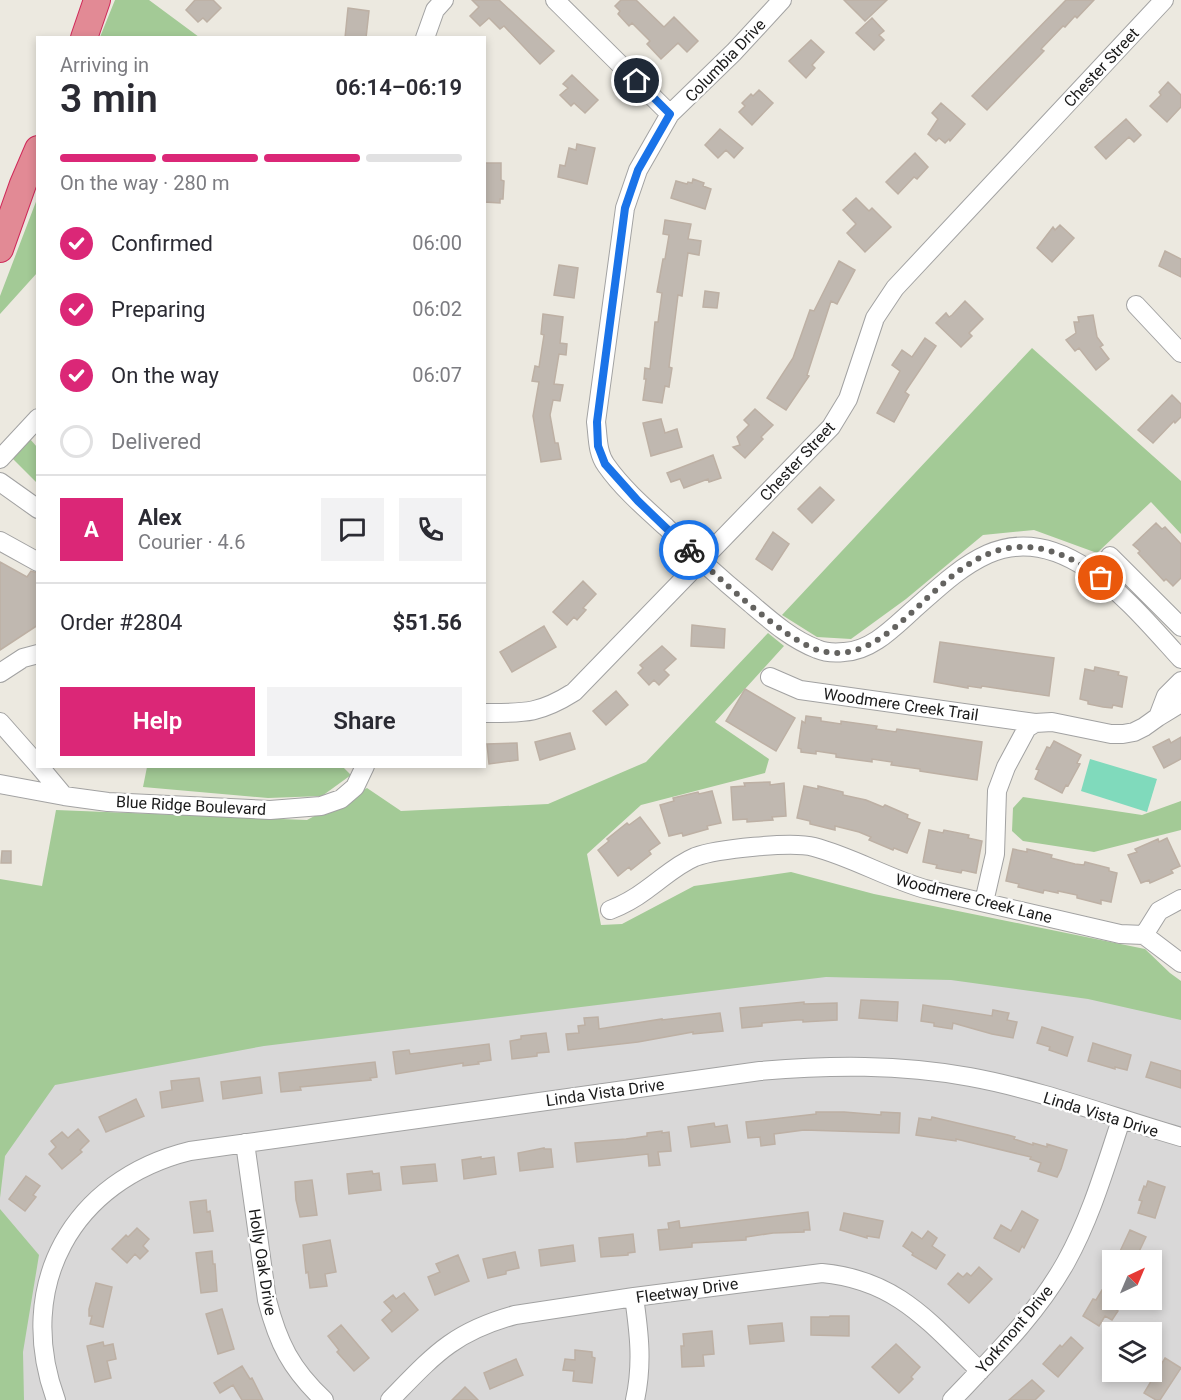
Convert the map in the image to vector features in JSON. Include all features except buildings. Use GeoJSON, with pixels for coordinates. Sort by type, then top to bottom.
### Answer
{"type":"FeatureCollection","features":[{"type":"Feature","properties":{"kind":"highway"},"geometry":{"type":"LineString","coordinates":[[85,36],[97,0]]}},
{"type":"Feature","properties":{"kind":"highway"},"geometry":{"type":"LineString","coordinates":[[0,249],[36,154]]}},
{"type":"Feature","properties":{"kind":"street"},"geometry":{"type":"LineString","coordinates":[[426,36],[435,10],[444,0]]}},
{"type":"Feature","properties":{"kind":"street"},"geometry":{"type":"LineString","coordinates":[[555,0],[670,114]]}},
{"type":"Feature","properties":{"kind":"street","name":"Columbia Drive"},"geometry":{"type":"LineString","coordinates":[[782,0],[734,52],[670,114],[638,170],[625,208],[597,422],[598,446],[605,464],[638,501],[702,562],[770,620],[793,637],[818,650],[844,652],[864,646],[889,632],[954,574],[973,562],[1002,549],[1036,547],[1070,558],[1113,587],[1181,659]]}},
{"type":"Feature","properties":{"kind":"street","name":"Chester Street"},"geometry":{"type":"LineString","coordinates":[[486,713],[526,713],[553,705],[574,692],[831,427],[848,399],[875,318],[895,288],[1164,0]]}},
{"type":"Feature","properties":{"kind":"street"},"geometry":{"type":"LineString","coordinates":[[1136,305],[1181,353]]}},
{"type":"Feature","properties":{"kind":"street"},"geometry":{"type":"LineString","coordinates":[[0,459],[36,420]]}},
{"type":"Feature","properties":{"kind":"street"},"geometry":{"type":"LineString","coordinates":[[0,482],[36,508]]}},
{"type":"Feature","properties":{"kind":"street"},"geometry":{"type":"LineString","coordinates":[[0,542],[36,561]]}},
{"type":"Feature","properties":{"kind":"street"},"geometry":{"type":"LineString","coordinates":[[1110,556],[1181,627]]}},
{"type":"Feature","properties":{"kind":"street"},"geometry":{"type":"LineString","coordinates":[[0,674],[23,658],[36,655]]}},
{"type":"Feature","properties":{"kind":"street","name":"Woodmere Creek Trail"},"geometry":{"type":"LineString","coordinates":[[770,677],[800,690],[1035,723],[1052,722],[1111,734],[1134,732],[1181,703]]}},
{"type":"Feature","properties":{"kind":"street"},"geometry":{"type":"LineString","coordinates":[[1158,717],[1166,696],[1181,681]]}},
{"type":"Feature","properties":{"kind":"street"},"geometry":{"type":"LineString","coordinates":[[0,722],[36,764]]}},
{"type":"Feature","properties":{"kind":"street"},"geometry":{"type":"LineString","coordinates":[[984,902],[995,854],[997,791],[1000,779],[1023,734],[1035,723]]}},
{"type":"Feature","properties":{"kind":"street"},"geometry":{"type":"LineString","coordinates":[[40,768],[64,796]]}},
{"type":"Feature","properties":{"kind":"street","name":"Blue Ridge Boulevard"},"geometry":{"type":"LineString","coordinates":[[0,784],[64,796],[108,801],[270,810],[321,806],[341,799],[355,787],[364,768]]}},
{"type":"Feature","properties":{"kind":"street","name":"Woodmere Creek Lane"},"geometry":{"type":"LineString","coordinates":[[610,910],[627,903],[671,870],[694,858],[717,852],[810,846],[826,850],[905,883],[1120,934],[1144,935]]}},
{"type":"Feature","properties":{"kind":"street"},"geometry":{"type":"LineString","coordinates":[[1181,898],[1159,911],[1144,935],[1181,963]]}},
{"type":"Feature","properties":{"kind":"street","name":"Linda Vista Drive"},"geometry":{"type":"LineString","coordinates":[[56,1400],[42,1353],[41,1331],[47,1286],[61,1249],[87,1208],[120,1179],[138,1169],[174,1155],[748,1072],[825,1066],[899,1068],[972,1077],[1181,1137]]}},
{"type":"Feature","properties":{"kind":"street","name":"Yorkmont Drive"},"geometry":{"type":"LineString","coordinates":[[952,1400],[1032,1312],[1066,1262],[1092,1207],[1121,1120]]}},
{"type":"Feature","properties":{"kind":"street","name":"Holly Oak Drive"},"geometry":{"type":"LineString","coordinates":[[245,1143],[267,1300],[273,1324],[283,1349],[297,1371],[324,1400]]}},
{"type":"Feature","properties":{"kind":"street","name":"Fleetway Drive"},"geometry":{"type":"LineString","coordinates":[[390,1400],[445,1346],[478,1327],[515,1315],[822,1273],[851,1276],[882,1287],[899,1297],[980,1371]]}},
{"type":"Feature","properties":{"kind":"street"},"geometry":{"type":"LineString","coordinates":[[634,1297],[640,1336],[641,1365],[635,1400]]}},
{"type":"Feature","properties":{"kind":"shaded area"},"geometry":{"type":"Polygon","coordinates":[[[798,954],[1181,1010],[1181,1400],[0,1400],[0,1145],[49,1071],[798,954]]]}},
{"type":"Feature","properties":{"kind":"green space"},"geometry":{"type":"Polygon","coordinates":[[[115,0],[149,0],[198,36],[100,36],[115,0]]]}},
{"type":"Feature","properties":{"kind":"green space"},"geometry":{"type":"Polygon","coordinates":[[[36,202],[36,274],[0,314],[0,296],[36,202]]]}},
{"type":"Feature","properties":{"kind":"green space"},"geometry":{"type":"Polygon","coordinates":[[[1032,348],[1181,481],[1181,534],[1151,502],[1097,553],[1034,530],[983,535],[906,599],[851,639],[817,637],[782,615],[1032,348]]]}},
{"type":"Feature","properties":{"kind":"green space"},"geometry":{"type":"Polygon","coordinates":[[[30,439],[36,446],[36,482],[10,456],[30,439]]]}},
{"type":"Feature","properties":{"kind":"green space"},"geometry":{"type":"Polygon","coordinates":[[[768,633],[784,646],[715,722],[769,759],[765,773],[641,805],[587,854],[601,925],[622,924],[694,886],[791,872],[874,894],[1145,949],[1181,981],[1181,1020],[1088,999],[951,980],[826,977],[264,1046],[55,1085],[5,1156],[0,1198],[0,879],[42,886],[56,810],[307,820],[367,788],[401,811],[548,804],[646,762],[768,633]]]}},
{"type":"Feature","properties":{"kind":"green space"},"geometry":{"type":"Polygon","coordinates":[[[1090,759],[1157,779],[1147,812],[1081,791],[1090,759]]]}},
{"type":"Feature","properties":{"kind":"green space"},"geometry":{"type":"Polygon","coordinates":[[[147,768],[344,768],[351,775],[322,796],[268,798],[143,787],[147,768]]]}},
{"type":"Feature","properties":{"kind":"green space"},"geometry":{"type":"Polygon","coordinates":[[[1023,797],[1142,815],[1181,801],[1181,830],[1094,852],[1023,841],[1012,831],[1013,808],[1023,797]]]}},
{"type":"Feature","properties":{"kind":"green space"},"geometry":{"type":"Polygon","coordinates":[[[0,1209],[39,1255],[23,1352],[24,1400],[0,1400],[0,1209]]]}},
{"type":"Feature","properties":{"kind":"way so far"},"geometry":{"type":"LineString","coordinates":[[689,550],[738,594],[793,637],[818,650],[830,652],[853,651],[877,640],[954,574],[988,554],[1002,549],[1036,547],[1053,551],[1070,558],[1101,578]]}},
{"type":"Feature","properties":{"kind":"route"},"geometry":{"type":"LineString","coordinates":[[637,81],[670,114],[638,170],[625,208],[597,422],[598,446],[605,464],[638,501],[689,550]]}}]}
